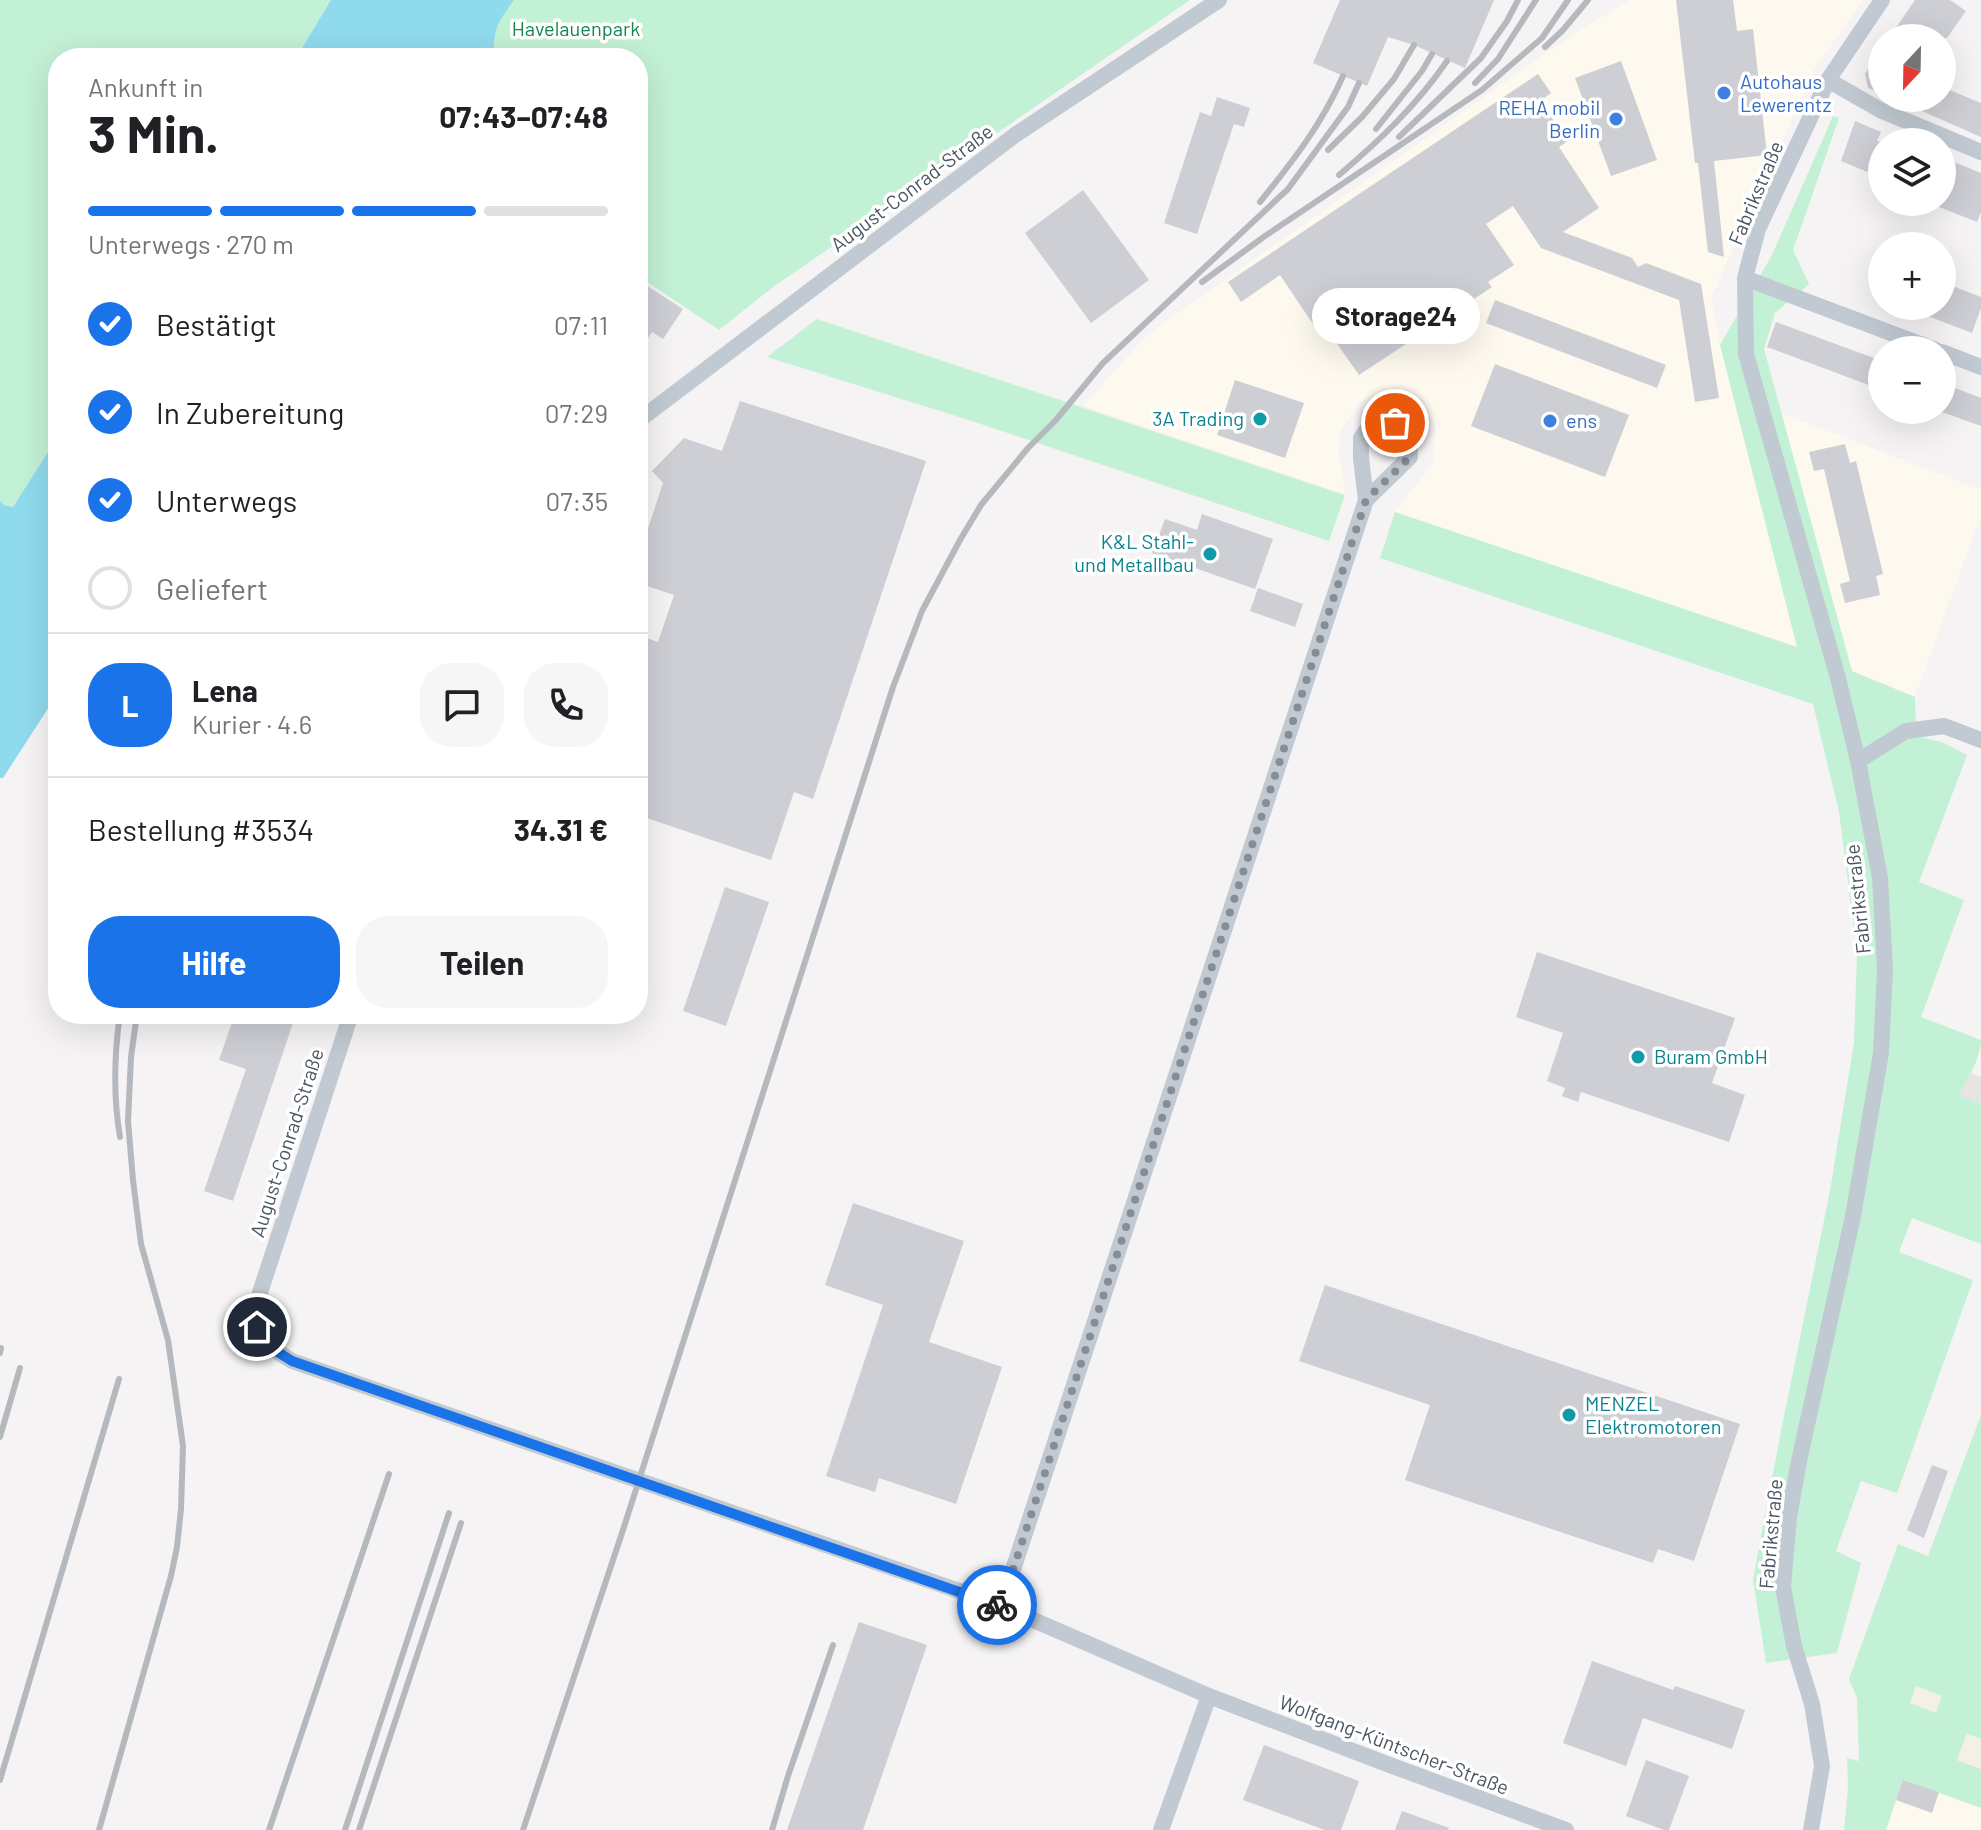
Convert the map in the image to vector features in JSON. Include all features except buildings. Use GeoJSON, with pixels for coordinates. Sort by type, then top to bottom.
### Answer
{"type":"FeatureCollection","features":[{"type":"Feature","properties":{"kind":"street","name":"August-Conrad-Straße"},"geometry":{"type":"LineString","coordinates":[[648,413],[1015,135],[1219,0]]}},
{"type":"Feature","properties":{"kind":"street","name":"Fabrikstraße"},"geometry":{"type":"LineString","coordinates":[[1811,1830],[1822,1766],[1812,1704],[1794,1646],[1783,1587],[1789,1517],[1853,1216],[1881,1053],[1885,969],[1880,878],[1858,761],[1838,678],[1746,354],[1745,278],[1758,229],[1828,80],[1882,0]]}},
{"type":"Feature","properties":{"kind":"street"},"geometry":{"type":"LineString","coordinates":[[1828,80],[1880,110],[1981,152]]}},
{"type":"Feature","properties":{"kind":"street"},"geometry":{"type":"LineString","coordinates":[[1745,278],[1899,336]]}},
{"type":"Feature","properties":{"kind":"street"},"geometry":{"type":"LineString","coordinates":[[1956,357],[1981,367]]}},
{"type":"Feature","properties":{"kind":"street"},"geometry":{"type":"LineString","coordinates":[[1001,1606],[1366,500],[1361,438],[1370,425],[1395,423],[1409,437],[1410,457],[1366,500]]}},
{"type":"Feature","properties":{"kind":"street"},"geometry":{"type":"LineString","coordinates":[[1858,761],[1906,731],[1944,726],[1981,740]]}},
{"type":"Feature","properties":{"kind":"street","name":"August-Conrad-Straße"},"geometry":{"type":"LineString","coordinates":[[261,1285],[348,1024]]}},
{"type":"Feature","properties":{"kind":"street","name":"Wolfgang-Küntscher-Straße"},"geometry":{"type":"LineString","coordinates":[[261,1285],[255,1308],[257,1327],[270,1347],[292,1361],[1001,1606],[1209,1696],[1537,1826],[1566,1830]]}},
{"type":"Feature","properties":{"kind":"street"},"geometry":{"type":"LineString","coordinates":[[1161,1830],[1209,1696]]}},
{"type":"Feature","properties":{"kind":"shaded area"},"geometry":{"type":"Polygon","coordinates":[[[1630,0],[1863,0],[1814,70],[1711,298],[1720,345],[1797,647],[1395,512],[1433,463],[1435,424],[1417,400],[1387,390],[1361,402],[1341,430],[1339,453],[1345,495],[1083,406],[1147,335],[1575,33],[1630,0]]]}},
{"type":"Feature","properties":{"kind":"shaded area"},"geometry":{"type":"Polygon","coordinates":[[[1781,413],[1981,490],[1981,515],[1915,697],[1852,672],[1781,413]]]}},
{"type":"Feature","properties":{"kind":"shaded area"},"geometry":{"type":"Polygon","coordinates":[[[1971,1073],[1981,1077],[1981,1104],[1958,1095],[1971,1073]]]}},
{"type":"Feature","properties":{"kind":"shaded area"},"geometry":{"type":"Polygon","coordinates":[[[1903,1779],[1981,1808],[1981,1830],[1886,1830],[1903,1779]]]}},
{"type":"Feature","properties":{"kind":"green space"},"geometry":{"type":"Polygon","coordinates":[[[0,0],[331,0],[302,48],[48,48],[48,452],[13,507],[0,501],[0,0]]]}},
{"type":"Feature","properties":{"kind":"green space","name":"Havelauenpark"},"geometry":{"type":"Polygon","coordinates":[[[514,0],[1190,0],[773,287],[719,330],[648,283],[648,48],[494,48],[497,27],[514,0]]]}},
{"type":"Feature","properties":{"kind":"green space"},"geometry":{"type":"Polygon","coordinates":[[[1833,116],[1839,118],[1793,250],[1809,284],[1775,313],[1764,349],[1852,671],[1915,697],[1916,736],[1942,742],[1967,755],[1919,882],[1964,900],[1921,1017],[1981,1040],[1976,1062],[1959,1095],[1981,1104],[1981,1244],[1912,1218],[1899,1252],[1973,1280],[1897,1493],[1861,1481],[1836,1551],[1861,1563],[1837,1653],[1766,1663],[1753,1579],[1830,1191],[1854,1042],[1857,953],[1839,812],[1813,704],[1380,558],[1395,512],[1797,647],[1720,345],[1772,255],[1833,116]]]}},
{"type":"Feature","properties":{"kind":"green space"},"geometry":{"type":"Polygon","coordinates":[[[817,319],[1345,495],[1329,541],[972,421],[767,357],[817,319]]]}},
{"type":"Feature","properties":{"kind":"green space"},"geometry":{"type":"Polygon","coordinates":[[[1981,1415],[1981,1739],[1967,1734],[1957,1760],[1981,1769],[1981,1808],[1903,1780],[1886,1830],[1844,1830],[1847,1758],[1859,1761],[1857,1698],[1849,1679],[1898,1544],[1928,1556],[1981,1415]]]}},
{"type":"Feature","properties":{"kind":"sand"},"geometry":{"type":"Polygon","coordinates":[[[1916,1686],[1942,1696],[1936,1713],[1910,1703],[1916,1686]]]}},
{"type":"Feature","properties":{"kind":"sand"},"geometry":{"type":"Polygon","coordinates":[[[1967,1734],[1981,1739],[1981,1769],[1957,1760],[1967,1734]]]}},
{"type":"Feature","properties":{"kind":"water"},"geometry":{"type":"Polygon","coordinates":[[[331,0],[514,0],[497,27],[494,48],[302,48],[331,0]]]}},
{"type":"Feature","properties":{"kind":"water"},"geometry":{"type":"Polygon","coordinates":[[[48,452],[48,708],[3,778],[0,778],[0,501],[13,507],[48,452]]]}},
{"type":"Feature","properties":{"kind":"railway"},"geometry":{"type":"LineString","coordinates":[[1399,137],[1481,58],[1518,0]]}},
{"type":"Feature","properties":{"kind":"railway"},"geometry":{"type":"LineString","coordinates":[[1475,83],[1498,59],[1536,0]]}},
{"type":"Feature","properties":{"kind":"railway"},"geometry":{"type":"LineString","coordinates":[[1202,282],[1482,90],[1542,38],[1568,0]]}},
{"type":"Feature","properties":{"kind":"railway"},"geometry":{"type":"LineString","coordinates":[[1545,47],[1588,0]]}},
{"type":"Feature","properties":{"kind":"railway"},"geometry":{"type":"LineString","coordinates":[[1328,150],[1362,117],[1394,79],[1414,45]]}},
{"type":"Feature","properties":{"kind":"railway"},"geometry":{"type":"LineString","coordinates":[[1376,129],[1432,54]]}},
{"type":"Feature","properties":{"kind":"railway"},"geometry":{"type":"LineString","coordinates":[[1339,175],[1397,122],[1447,61]]}},
{"type":"Feature","properties":{"kind":"railway"},"geometry":{"type":"LineString","coordinates":[[1260,202],[1316,126],[1343,76]]}},
{"type":"Feature","properties":{"kind":"railway"},"geometry":{"type":"LineString","coordinates":[[523,1830],[623,1530],[893,687],[922,611],[981,505],[1028,448],[1103,363],[1288,189],[1348,107],[1359,83]]}},
{"type":"Feature","properties":{"kind":"railway"},"geometry":{"type":"LineString","coordinates":[[119,1024],[115,1076],[120,1137]]}},
{"type":"Feature","properties":{"kind":"railway"},"geometry":{"type":"LineString","coordinates":[[99,1830],[171,1576],[181,1509],[183,1446],[168,1340],[141,1244],[133,1180],[128,1121],[136,1024]]}},
{"type":"Feature","properties":{"kind":"railway"},"geometry":{"type":"LineString","coordinates":[[0,1353],[1,1348]]}},
{"type":"Feature","properties":{"kind":"railway"},"geometry":{"type":"LineString","coordinates":[[0,1437],[20,1368]]}},
{"type":"Feature","properties":{"kind":"railway"},"geometry":{"type":"LineString","coordinates":[[0,1780],[119,1379]]}},
{"type":"Feature","properties":{"kind":"railway"},"geometry":{"type":"LineString","coordinates":[[269,1830],[389,1474]]}},
{"type":"Feature","properties":{"kind":"railway"},"geometry":{"type":"LineString","coordinates":[[345,1830],[449,1513]]}},
{"type":"Feature","properties":{"kind":"railway"},"geometry":{"type":"LineString","coordinates":[[359,1830],[461,1523]]}},
{"type":"Feature","properties":{"kind":"railway"},"geometry":{"type":"LineString","coordinates":[[772,1830],[833,1645]]}},
{"type":"Feature","properties":{"kind":"way so far"},"geometry":{"type":"LineString","coordinates":[[997,1605],[1001,1606],[1366,500],[1410,457],[1409,437],[1395,423]]}},
{"type":"Feature","properties":{"kind":"place","name":"Autohaus Lewerentz"},"geometry":{"type":"Point","coordinates":[1724,93]}},
{"type":"Feature","properties":{"kind":"place","name":"REHA mobil Berlin"},"geometry":{"type":"Point","coordinates":[1616,119]}},
{"type":"Feature","properties":{"kind":"place","name":"3A Trading"},"geometry":{"type":"Point","coordinates":[1260,419]}},
{"type":"Feature","properties":{"kind":"place","name":"ens"},"geometry":{"type":"Point","coordinates":[1550,421]}},
{"type":"Feature","properties":{"kind":"place","name":"Storage24"},"geometry":{"type":"Point","coordinates":[1395,423]}},
{"type":"Feature","properties":{"kind":"place","name":"K&L Stahl- und Metallbau"},"geometry":{"type":"Point","coordinates":[1210,554]}},
{"type":"Feature","properties":{"kind":"place","name":"Buram GmbH"},"geometry":{"type":"Point","coordinates":[1638,1057]}},
{"type":"Feature","properties":{"kind":"place","name":"MENZEL Elektromotoren"},"geometry":{"type":"Point","coordinates":[1569,1415]}},
{"type":"Feature","properties":{"kind":"route"},"geometry":{"type":"LineString","coordinates":[[257,1327],[270,1347],[292,1361],[997,1605]]}}]}
